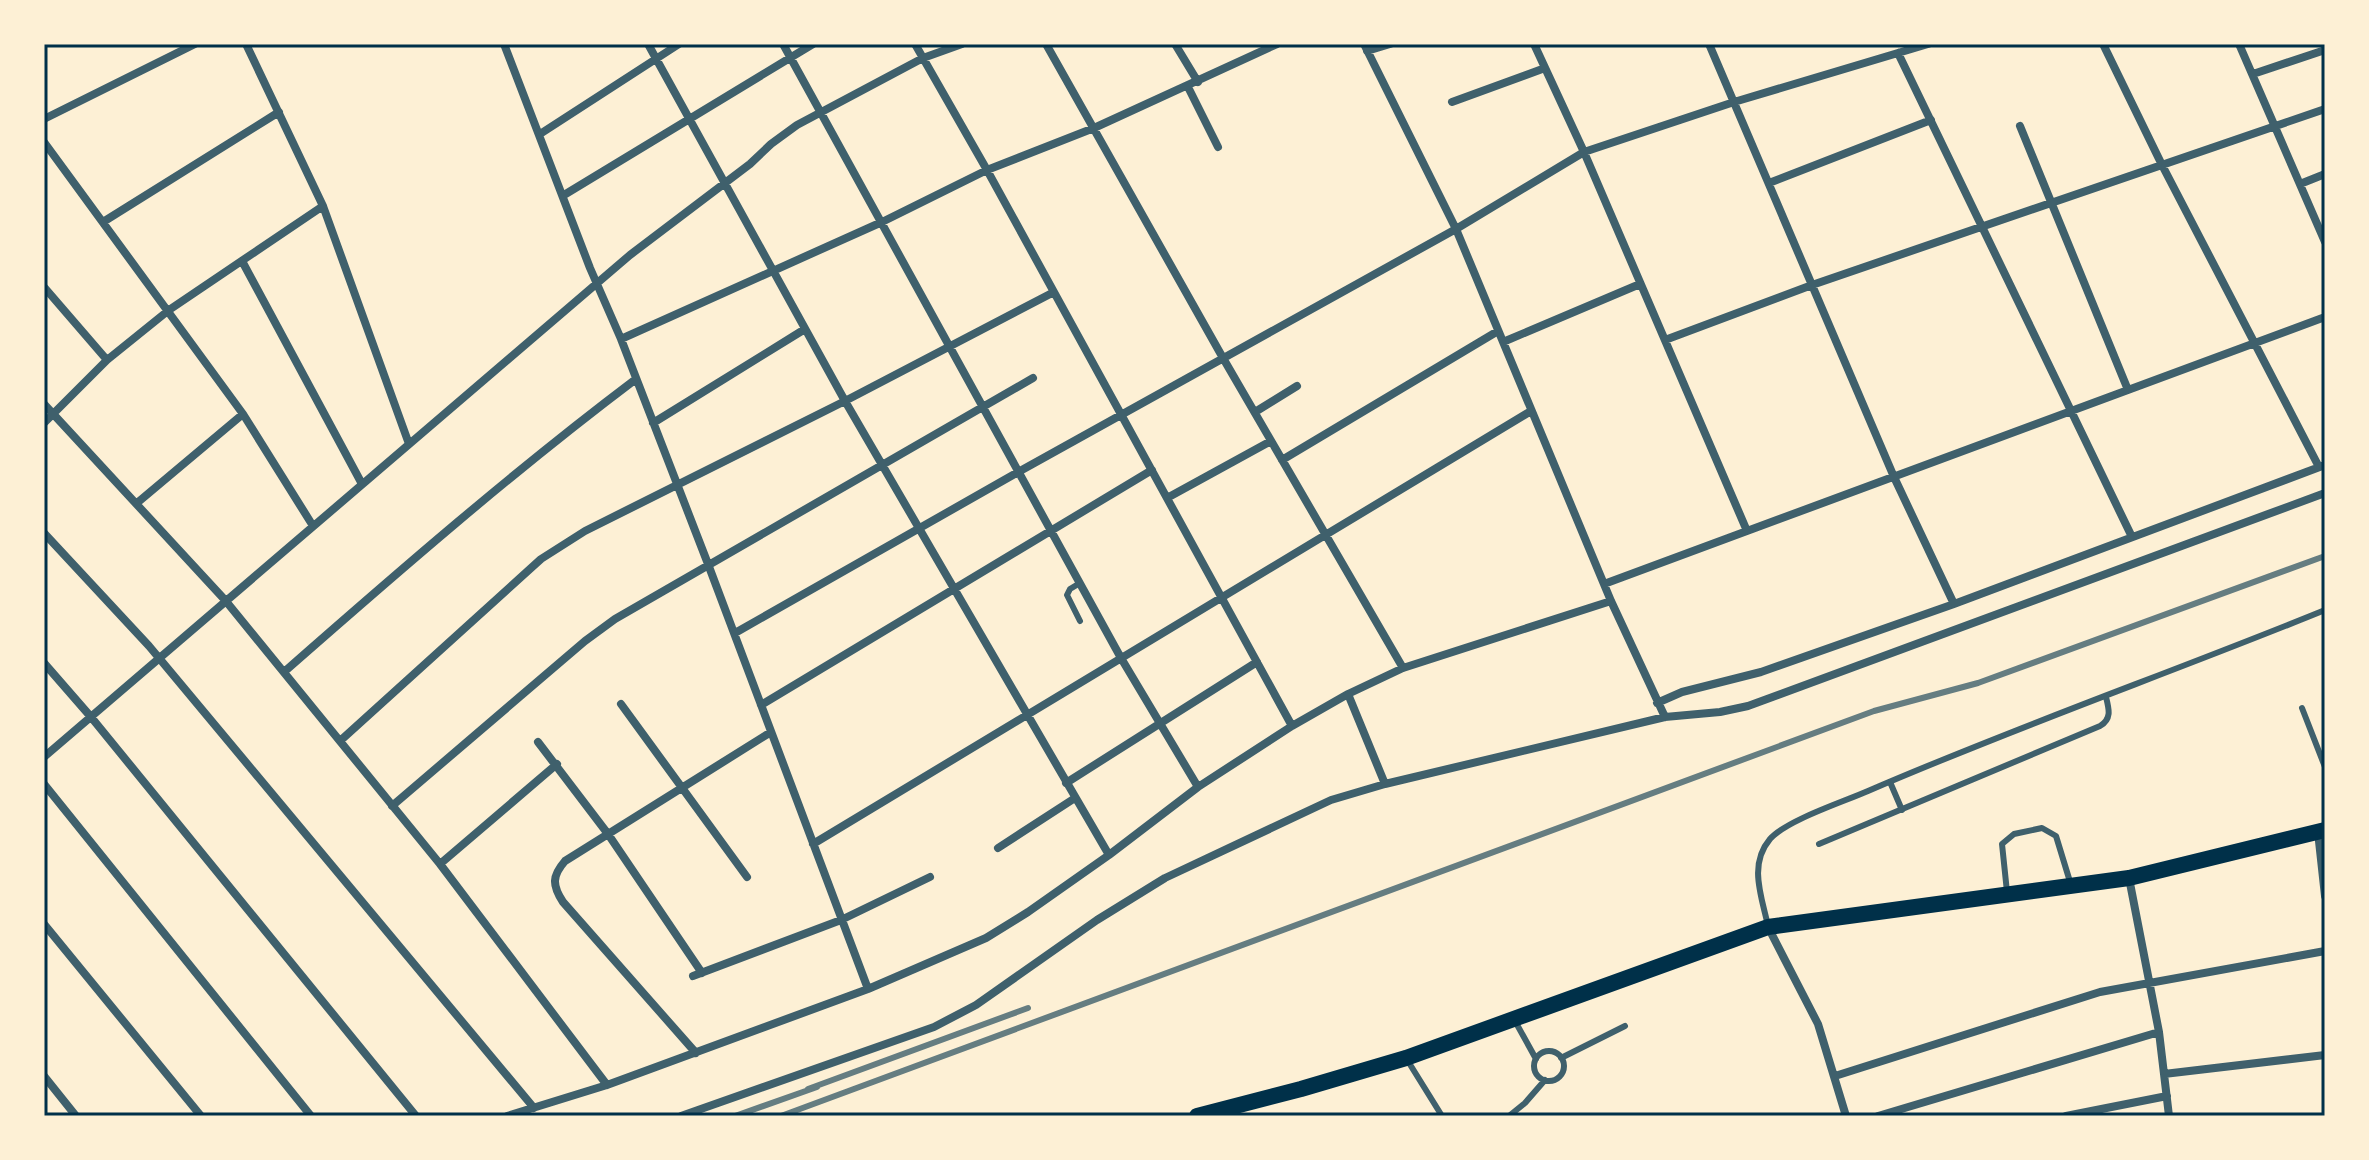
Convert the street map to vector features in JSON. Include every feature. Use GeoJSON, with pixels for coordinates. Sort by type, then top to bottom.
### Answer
{"type":"FeatureCollection","features":[{"type":"Feature","properties":{"kind":"main road"},"geometry":{"type":"LineString","coordinates":[[1197,1116],[1406,1058],[1768,927],[2129,878],[2322,831]]}},
{"type":"Feature","properties":{"kind":"street"},"geometry":{"type":"LineString","coordinates":[[168,44],[174,54]]}},
{"type":"Feature","properties":{"kind":"street"},"geometry":{"type":"LineString","coordinates":[[44,107],[45,118],[195,44]]}},
{"type":"Feature","properties":{"kind":"street"},"geometry":{"type":"LineString","coordinates":[[246,44],[323,206],[409,444]]}},
{"type":"Feature","properties":{"kind":"street"},"geometry":{"type":"LineString","coordinates":[[504,44],[735,633],[868,989]]}},
{"type":"Feature","properties":{"kind":"street"},"geometry":{"type":"LineString","coordinates":[[648,44],[845,401],[1109,855]]}},
{"type":"Feature","properties":{"kind":"street"},"geometry":{"type":"LineString","coordinates":[[540,134],[679,44]]}},
{"type":"Feature","properties":{"kind":"street"},"geometry":{"type":"LineString","coordinates":[[783,44],[1121,658],[1198,787]]}},
{"type":"Feature","properties":{"kind":"street"},"geometry":{"type":"LineString","coordinates":[[564,195],[813,44]]}},
{"type":"Feature","properties":{"kind":"street"},"geometry":{"type":"LineString","coordinates":[[915,44],[1292,726]]}},
{"type":"Feature","properties":{"kind":"street"},"geometry":{"type":"LineString","coordinates":[[44,757],[630,255],[797,125],[923,58],[962,44]]}},
{"type":"Feature","properties":{"kind":"street"},"geometry":{"type":"LineString","coordinates":[[1046,44],[1403,668]]}},
{"type":"Feature","properties":{"kind":"street"},"geometry":{"type":"LineString","coordinates":[[1175,44],[1198,82]]}},
{"type":"Feature","properties":{"kind":"street"},"geometry":{"type":"LineString","coordinates":[[621,339],[882,222],[987,170],[1094,128],[1277,44]]}},
{"type":"Feature","properties":{"kind":"street"},"geometry":{"type":"LineString","coordinates":[[1390,44],[1366,48],[1456,229],[1611,601],[1665,717]]}},
{"type":"Feature","properties":{"kind":"street"},"geometry":{"type":"LineString","coordinates":[[1534,44],[1584,152],[1747,531]]}},
{"type":"Feature","properties":{"kind":"street"},"geometry":{"type":"LineString","coordinates":[[1709,44],[1894,477],[1954,604]]}},
{"type":"Feature","properties":{"kind":"street"},"geometry":{"type":"LineString","coordinates":[[735,633],[1456,229],[1584,152],[1734,102],[1928,44]]}},
{"type":"Feature","properties":{"kind":"street"},"geometry":{"type":"LineString","coordinates":[[1657,703],[1682,692],[1761,672],[1954,604],[2322,466],[2254,343],[2103,44]]}},
{"type":"Feature","properties":{"kind":"street"},"geometry":{"type":"LineString","coordinates":[[2239,44],[2325,242]]}},
{"type":"Feature","properties":{"kind":"street"},"geometry":{"type":"LineString","coordinates":[[2253,74],[2325,50]]}},
{"type":"Feature","properties":{"kind":"street"},"geometry":{"type":"LineString","coordinates":[[1898,53],[2132,537]]}},
{"type":"Feature","properties":{"kind":"street"},"geometry":{"type":"LineString","coordinates":[[1452,102],[1545,68]]}},
{"type":"Feature","properties":{"kind":"street"},"geometry":{"type":"LineString","coordinates":[[1188,87],[1218,147]]}},
{"type":"Feature","properties":{"kind":"street"},"geometry":{"type":"LineString","coordinates":[[1665,340],[1812,285],[2325,109]]}},
{"type":"Feature","properties":{"kind":"street"},"geometry":{"type":"LineString","coordinates":[[103,222],[279,112]]}},
{"type":"Feature","properties":{"kind":"street"},"geometry":{"type":"LineString","coordinates":[[1769,183],[1931,120]]}},
{"type":"Feature","properties":{"kind":"street"},"geometry":{"type":"LineString","coordinates":[[2020,126],[2128,390]]}},
{"type":"Feature","properties":{"kind":"street"},"geometry":{"type":"LineString","coordinates":[[44,142],[243,414],[313,526]]}},
{"type":"Feature","properties":{"kind":"street"},"geometry":{"type":"LineString","coordinates":[[2300,184],[2325,174]]}},
{"type":"Feature","properties":{"kind":"street"},"geometry":{"type":"LineString","coordinates":[[44,423],[107,360],[169,310],[323,206]]}},
{"type":"Feature","properties":{"kind":"street"},"geometry":{"type":"LineString","coordinates":[[242,261],[362,484]]}},
{"type":"Feature","properties":{"kind":"street"},"geometry":{"type":"LineString","coordinates":[[1503,342],[1640,284]]}},
{"type":"Feature","properties":{"kind":"street"},"geometry":{"type":"LineString","coordinates":[[44,287],[107,360]]}},
{"type":"Feature","properties":{"kind":"street"},"geometry":{"type":"LineString","coordinates":[[340,741],[541,559],[585,531],[1054,292]]}},
{"type":"Feature","properties":{"kind":"street"},"geometry":{"type":"LineString","coordinates":[[1604,584],[2325,317]]}},
{"type":"Feature","properties":{"kind":"street"},"geometry":{"type":"LineString","coordinates":[[653,423],[805,329]]}},
{"type":"Feature","properties":{"kind":"street"},"geometry":{"type":"LineString","coordinates":[[1282,460],[1498,331]]}},
{"type":"Feature","properties":{"kind":"street"},"geometry":{"type":"LineString","coordinates":[[392,806],[585,641],[615,619],[1033,378]]}},
{"type":"Feature","properties":{"kind":"street"},"geometry":{"type":"LineString","coordinates":[[284,672],[550,443],[636,379]]}},
{"type":"Feature","properties":{"kind":"street"},"geometry":{"type":"LineString","coordinates":[[1255,412],[1297,386]]}},
{"type":"Feature","properties":{"kind":"street"},"geometry":{"type":"LineString","coordinates":[[44,404],[225,600],[440,864],[607,1085]]}},
{"type":"Feature","properties":{"kind":"street"},"geometry":{"type":"LineString","coordinates":[[813,844],[1531,411]]}},
{"type":"Feature","properties":{"kind":"street"},"geometry":{"type":"LineString","coordinates":[[137,503],[243,414]]}},
{"type":"Feature","properties":{"kind":"street"},"geometry":{"type":"LineString","coordinates":[[1167,498],[1271,441]]}},
{"type":"Feature","properties":{"kind":"street"},"geometry":{"type":"LineString","coordinates":[[761,705],[1152,470]]}},
{"type":"Feature","properties":{"kind":"street"},"geometry":{"type":"LineString","coordinates":[[681,1116],[934,1027],[976,1005],[1097,920],[1165,878],[1331,800],[1385,784],[1665,717],[1720,712],[1774,697],[2325,493]]}},
{"type":"Feature","properties":{"kind":"street"},"geometry":{"type":"LineString","coordinates":[[44,533],[159,658],[534,1108]]}},
{"type":"Feature","properties":{"kind":"street"},"geometry":{"type":"LineString","coordinates":[[507,1116],[521,1114],[696,1053],[868,989],[986,938],[1109,855],[1198,787],[1348,694],[1403,668],[1611,601]]}},
{"type":"Feature","properties":{"kind":"street"},"geometry":{"type":"LineString","coordinates":[[1066,783],[1257,662]]}},
{"type":"Feature","properties":{"kind":"street"},"geometry":{"type":"LineString","coordinates":[[44,663],[416,1116]]}},
{"type":"Feature","properties":{"kind":"street"},"geometry":{"type":"LineString","coordinates":[[1348,694],[1385,784]]}},
{"type":"Feature","properties":{"kind":"street"},"geometry":{"type":"LineString","coordinates":[[621,704],[747,877]]}},
{"type":"Feature","properties":{"kind":"street"},"geometry":{"type":"LineString","coordinates":[[696,1053],[563,902],[555,889],[556,871],[565,861],[771,732]]}},
{"type":"Feature","properties":{"kind":"street"},"geometry":{"type":"LineString","coordinates":[[538,742],[608,834],[698,975],[841,920],[930,877]]}},
{"type":"Feature","properties":{"kind":"street"},"geometry":{"type":"LineString","coordinates":[[440,864],[557,764]]}},
{"type":"Feature","properties":{"kind":"street"},"geometry":{"type":"LineString","coordinates":[[44,784],[311,1116]]}},
{"type":"Feature","properties":{"kind":"street"},"geometry":{"type":"LineString","coordinates":[[998,848],[1075,798]]}},
{"type":"Feature","properties":{"kind":"street"},"geometry":{"type":"LineString","coordinates":[[2322,831],[2325,896]]}},
{"type":"Feature","properties":{"kind":"street"},"geometry":{"type":"LineString","coordinates":[[2129,878],[2159,1032],[2169,1116]]}},
{"type":"Feature","properties":{"kind":"street"},"geometry":{"type":"LineString","coordinates":[[44,924],[201,1116]]}},
{"type":"Feature","properties":{"kind":"street"},"geometry":{"type":"LineString","coordinates":[[1768,927],[1818,1024],[1846,1116]]}},
{"type":"Feature","properties":{"kind":"street"},"geometry":{"type":"LineString","coordinates":[[1835,1076],[2100,992],[2325,951]]}},
{"type":"Feature","properties":{"kind":"street"},"geometry":{"type":"LineString","coordinates":[[1878,1116],[2159,1032]]}},
{"type":"Feature","properties":{"kind":"street"},"geometry":{"type":"LineString","coordinates":[[2164,1074],[2325,1055]]}},
{"type":"Feature","properties":{"kind":"street"},"geometry":{"type":"LineString","coordinates":[[44,1076],[76,1116]]}},
{"type":"Feature","properties":{"kind":"street"},"geometry":{"type":"LineString","coordinates":[[44,1094],[54,1088]]}},
{"type":"Feature","properties":{"kind":"street"},"geometry":{"type":"LineString","coordinates":[[2066,1116],[2167,1096]]}},
{"type":"Feature","properties":{"kind":"lane"},"geometry":{"type":"LineString","coordinates":[[1080,621],[1067,595],[1070,589],[1081,583]]}},
{"type":"Feature","properties":{"kind":"lane"},"geometry":{"type":"LineString","coordinates":[[1768,927],[1757,873],[1769,840],[1785,827],[1890,782],[2325,610]]}},
{"type":"Feature","properties":{"kind":"lane"},"geometry":{"type":"LineString","coordinates":[[1819,844],[2100,726],[2109,714],[2106,697]]}},
{"type":"Feature","properties":{"kind":"lane"},"geometry":{"type":"LineString","coordinates":[[2302,708],[2325,767]]}},
{"type":"Feature","properties":{"kind":"lane"},"geometry":{"type":"LineString","coordinates":[[2313,736],[2325,732]]}},
{"type":"Feature","properties":{"kind":"lane"},"geometry":{"type":"LineString","coordinates":[[1890,782],[1902,810]]}},
{"type":"Feature","properties":{"kind":"lane"},"geometry":{"type":"LineString","coordinates":[[2008,893],[2002,844],[2009,835],[2042,828],[2056,836],[2071,885]]}},
{"type":"Feature","properties":{"kind":"lane"},"geometry":{"type":"LineString","coordinates":[[1514,1018],[1536,1059],[1535,1072],[1550,1081],[1561,1075],[1564,1063],[1557,1054],[1545,1052],[1536,1059]]}},
{"type":"Feature","properties":{"kind":"lane"},"geometry":{"type":"LineString","coordinates":[[1561,1058],[1625,1026]]}},
{"type":"Feature","properties":{"kind":"lane"},"geometry":{"type":"LineString","coordinates":[[1406,1058],[1442,1116]]}},
{"type":"Feature","properties":{"kind":"lane"},"geometry":{"type":"LineString","coordinates":[[1509,1116],[1545,1080]]}},
{"type":"Feature","properties":{"kind":"railway"},"geometry":{"type":"LineString","coordinates":[[781,1116],[1874,711],[1978,683],[2325,556]]}},
{"type":"Feature","properties":{"kind":"railway"},"geometry":{"type":"LineString","coordinates":[[808,1089],[1028,1008]]}},
{"type":"Feature","properties":{"kind":"railway"},"geometry":{"type":"LineString","coordinates":[[735,1116],[817,1087]]}}]}
